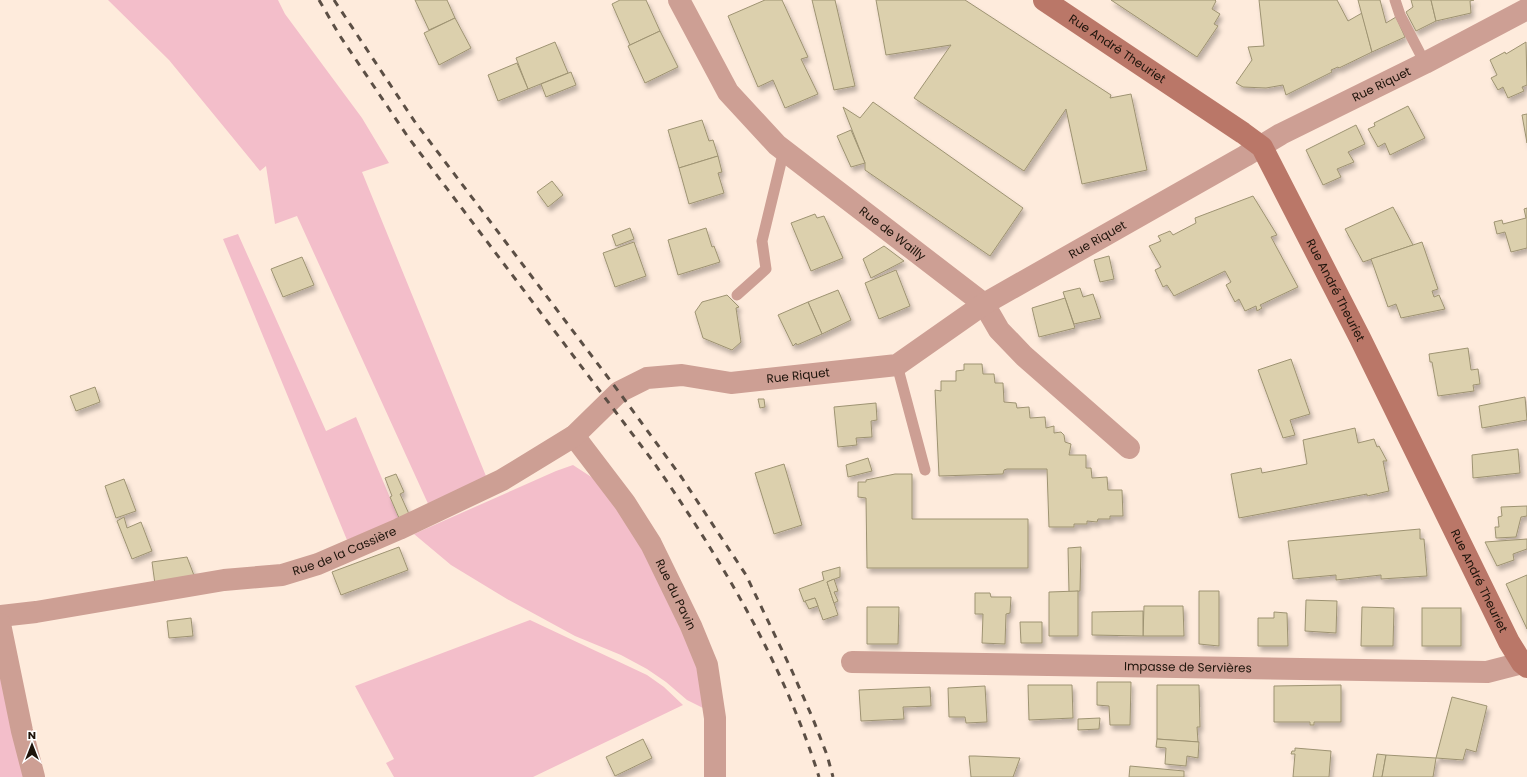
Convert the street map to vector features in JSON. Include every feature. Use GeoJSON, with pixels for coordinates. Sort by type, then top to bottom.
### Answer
{"type":"FeatureCollection","features":[{"type":"Feature","properties":{"kind":"street","name":"Rue de Wailly"},"geometry":{"type":"LineString","coordinates":[[679,0],[728,92],[777,145],[984,304],[999,330],[1024,356],[1129,448]]}},
{"type":"Feature","properties":{"kind":"street","name":"Rue André Theuriet"},"geometry":{"type":"LineString","coordinates":[[1044,0],[1262,147],[1360,338],[1509,642],[1525,665]]}},
{"type":"Feature","properties":{"kind":"street","name":"Rue Riquet"},"geometry":{"type":"LineString","coordinates":[[648,378],[682,375],[731,383],[897,365],[984,304],[1262,147],[1281,134],[1425,63],[1527,9]]}},
{"type":"Feature","properties":{"kind":"street","name":"Rue de la Cassière"},"geometry":{"type":"LineString","coordinates":[[0,616],[36,612],[224,580],[282,575],[318,564],[399,529],[502,480],[574,436],[619,392],[648,378]]}},
{"type":"Feature","properties":{"kind":"street","name":"Rue du Pavin"},"geometry":{"type":"LineString","coordinates":[[574,436],[625,503],[651,544],[691,626],[707,665],[715,718],[715,777]]}},
{"type":"Feature","properties":{"kind":"street"},"geometry":{"type":"LineString","coordinates":[[0,624],[22,731],[34,777]]}},
{"type":"Feature","properties":{"kind":"street","name":"Impasse de Servières"},"geometry":{"type":"LineString","coordinates":[[852,662],[1486,672],[1525,665]]}},
{"type":"Feature","properties":{"kind":"lane"},"geometry":{"type":"LineString","coordinates":[[1395,0],[1400,15],[1425,63]]}},
{"type":"Feature","properties":{"kind":"lane"},"geometry":{"type":"LineString","coordinates":[[737,295],[766,269],[762,241],[784,150]]}},
{"type":"Feature","properties":{"kind":"lane"},"geometry":{"type":"LineString","coordinates":[[897,365],[925,470]]}},
{"type":"Feature","properties":{"kind":"shaded area"},"geometry":{"type":"Polygon","coordinates":[[[108,0],[278,0],[285,14],[362,118],[389,163],[362,172],[488,481],[430,508],[297,216],[275,224],[266,166],[260,171],[169,60],[108,0]]]}},
{"type":"Feature","properties":{"kind":"shaded area"},"geometry":{"type":"Polygon","coordinates":[[[238,234],[326,431],[356,417],[399,519],[347,540],[223,239],[238,234]]]}},
{"type":"Feature","properties":{"kind":"shaded area"},"geometry":{"type":"Polygon","coordinates":[[[573,465],[599,482],[629,521],[701,671],[705,709],[687,700],[666,682],[647,669],[621,655],[575,636],[507,599],[451,565],[414,534],[556,471],[573,465]]]}},
{"type":"Feature","properties":{"kind":"shaded area"},"geometry":{"type":"Polygon","coordinates":[[[530,620],[647,675],[664,687],[683,705],[533,777],[394,777],[386,763],[394,759],[355,686],[530,620]]]}},
{"type":"Feature","properties":{"kind":"shaded area"},"geometry":{"type":"Polygon","coordinates":[[[0,624],[34,777],[0,777],[0,624]]]}},
{"type":"Feature","properties":{"kind":"building"},"geometry":{"type":"Polygon","coordinates":[[[415,0],[447,0],[455,18],[429,30],[415,0]]]}},
{"type":"Feature","properties":{"kind":"building"},"geometry":{"type":"Polygon","coordinates":[[[620,0],[646,0],[660,31],[630,45],[612,4],[620,0]]]}},
{"type":"Feature","properties":{"kind":"building"},"geometry":{"type":"Polygon","coordinates":[[[765,0],[782,0],[808,57],[801,59],[818,94],[785,108],[773,80],[758,87],[728,16],[765,0]]]}},
{"type":"Feature","properties":{"kind":"building"},"geometry":{"type":"Polygon","coordinates":[[[812,0],[835,0],[855,86],[834,90],[812,0]]]}},
{"type":"Feature","properties":{"kind":"building"},"geometry":{"type":"Polygon","coordinates":[[[876,0],[965,0],[1111,95],[1110,98],[1131,94],[1147,170],[1082,184],[1066,109],[1024,171],[914,98],[951,45],[886,55],[876,0]]]}},
{"type":"Feature","properties":{"kind":"building"},"geometry":{"type":"Polygon","coordinates":[[[1111,0],[1215,0],[1216,1],[1212,9],[1220,14],[1214,24],[1218,26],[1197,57],[1111,0]]]}},
{"type":"Feature","properties":{"kind":"building"},"geometry":{"type":"Polygon","coordinates":[[[1259,0],[1337,0],[1348,21],[1362,13],[1372,52],[1339,68],[1338,67],[1331,70],[1332,72],[1286,95],[1283,85],[1266,88],[1243,87],[1236,83],[1252,60],[1248,47],[1264,46],[1259,0]]]}},
{"type":"Feature","properties":{"kind":"building"},"geometry":{"type":"Polygon","coordinates":[[[1358,0],[1380,0],[1386,23],[1396,17],[1405,37],[1372,52],[1358,0]]]}},
{"type":"Feature","properties":{"kind":"building"},"geometry":{"type":"Polygon","coordinates":[[[1411,0],[1431,0],[1436,21],[1416,31],[1406,12],[1413,7],[1411,0]]]}},
{"type":"Feature","properties":{"kind":"building"},"geometry":{"type":"Polygon","coordinates":[[[1431,0],[1474,0],[1470,1],[1471,13],[1436,21],[1431,0]]]}},
{"type":"Feature","properties":{"kind":"building"},"geometry":{"type":"Polygon","coordinates":[[[455,18],[471,48],[439,65],[424,33],[455,18]]]}},
{"type":"Feature","properties":{"kind":"building"},"geometry":{"type":"Polygon","coordinates":[[[660,31],[678,67],[645,83],[628,46],[660,31]]]}},
{"type":"Feature","properties":{"kind":"building"},"geometry":{"type":"Polygon","coordinates":[[[555,42],[568,73],[528,89],[516,58],[555,42]]]}},
{"type":"Feature","properties":{"kind":"building"},"geometry":{"type":"Polygon","coordinates":[[[1526,42],[1527,85],[1522,87],[1524,91],[1508,98],[1503,87],[1498,90],[1491,78],[1497,75],[1490,60],[1505,52],[1506,54],[1526,42]]]}},
{"type":"Feature","properties":{"kind":"building"},"geometry":{"type":"Polygon","coordinates":[[[517,63],[528,89],[498,101],[488,75],[517,63]]]}},
{"type":"Feature","properties":{"kind":"building"},"geometry":{"type":"Polygon","coordinates":[[[571,72],[576,85],[546,97],[541,84],[571,72]]]}},
{"type":"Feature","properties":{"kind":"building"},"geometry":{"type":"Polygon","coordinates":[[[873,102],[1023,208],[990,256],[865,170],[865,163],[843,107],[860,118],[873,102]]]}},
{"type":"Feature","properties":{"kind":"building"},"geometry":{"type":"Polygon","coordinates":[[[1408,106],[1425,138],[1390,155],[1385,143],[1378,147],[1368,129],[1375,126],[1374,123],[1408,106]]]}},
{"type":"Feature","properties":{"kind":"building"},"geometry":{"type":"Polygon","coordinates":[[[1527,114],[1527,143],[1522,115],[1527,114]]]}},
{"type":"Feature","properties":{"kind":"building"},"geometry":{"type":"Polygon","coordinates":[[[702,120],[709,141],[713,140],[718,156],[679,168],[668,130],[702,120]]]}},
{"type":"Feature","properties":{"kind":"building"},"geometry":{"type":"Polygon","coordinates":[[[1356,125],[1365,144],[1348,152],[1354,162],[1337,169],[1341,177],[1323,185],[1306,150],[1356,125]]]}},
{"type":"Feature","properties":{"kind":"building"},"geometry":{"type":"Polygon","coordinates":[[[851,130],[865,163],[851,167],[837,136],[851,130]]]}},
{"type":"Feature","properties":{"kind":"building"},"geometry":{"type":"Polygon","coordinates":[[[718,156],[722,172],[718,173],[724,193],[689,204],[679,168],[718,156]]]}},
{"type":"Feature","properties":{"kind":"building"},"geometry":{"type":"Polygon","coordinates":[[[552,181],[563,195],[548,207],[537,192],[552,181]]]}},
{"type":"Feature","properties":{"kind":"building"},"geometry":{"type":"Polygon","coordinates":[[[1253,196],[1277,235],[1271,237],[1298,287],[1260,305],[1262,308],[1257,311],[1256,306],[1245,311],[1239,299],[1235,302],[1226,285],[1231,282],[1225,271],[1174,296],[1167,285],[1163,287],[1155,270],[1161,267],[1149,246],[1161,241],[1158,236],[1170,231],[1173,235],[1196,223],[1195,218],[1253,196]]]}},
{"type":"Feature","properties":{"kind":"building"},"geometry":{"type":"Polygon","coordinates":[[[1393,207],[1413,245],[1363,262],[1345,229],[1393,207]]]}},
{"type":"Feature","properties":{"kind":"building"},"geometry":{"type":"Polygon","coordinates":[[[1527,208],[1527,248],[1511,252],[1505,232],[1497,234],[1494,222],[1502,220],[1503,224],[1526,218],[1524,209],[1527,208]]]}},
{"type":"Feature","properties":{"kind":"building"},"geometry":{"type":"Polygon","coordinates":[[[815,214],[817,218],[824,216],[843,258],[811,271],[791,223],[815,214]]]}},
{"type":"Feature","properties":{"kind":"building"},"geometry":{"type":"Polygon","coordinates":[[[630,228],[634,239],[616,246],[612,235],[630,228]]]}},
{"type":"Feature","properties":{"kind":"building"},"geometry":{"type":"Polygon","coordinates":[[[706,228],[712,247],[714,246],[720,262],[678,275],[668,240],[706,228]]]}},
{"type":"Feature","properties":{"kind":"building"},"geometry":{"type":"Polygon","coordinates":[[[634,242],[646,276],[615,287],[603,253],[634,242]]]}},
{"type":"Feature","properties":{"kind":"building"},"geometry":{"type":"Polygon","coordinates":[[[1422,242],[1438,289],[1432,291],[1434,297],[1439,295],[1445,309],[1401,318],[1396,304],[1388,307],[1371,259],[1422,242]]]}},
{"type":"Feature","properties":{"kind":"building"},"geometry":{"type":"Polygon","coordinates":[[[884,246],[904,261],[871,278],[863,259],[884,246]]]}},
{"type":"Feature","properties":{"kind":"building"},"geometry":{"type":"Polygon","coordinates":[[[1109,256],[1114,279],[1100,282],[1094,260],[1109,256]]]}},
{"type":"Feature","properties":{"kind":"building"},"geometry":{"type":"Polygon","coordinates":[[[302,257],[314,285],[283,297],[271,269],[302,257]]]}},
{"type":"Feature","properties":{"kind":"building"},"geometry":{"type":"Polygon","coordinates":[[[896,270],[910,306],[879,319],[865,283],[896,270]]]}},
{"type":"Feature","properties":{"kind":"building"},"geometry":{"type":"Polygon","coordinates":[[[1080,288],[1083,297],[1093,294],[1101,318],[1074,324],[1063,292],[1080,288]]]}},
{"type":"Feature","properties":{"kind":"building"},"geometry":{"type":"Polygon","coordinates":[[[838,290],[851,320],[822,334],[808,302],[838,290]]]}},
{"type":"Feature","properties":{"kind":"building"},"geometry":{"type":"Polygon","coordinates":[[[727,295],[739,307],[736,308],[741,342],[732,350],[703,338],[695,312],[702,302],[727,295]]]}},
{"type":"Feature","properties":{"kind":"building"},"geometry":{"type":"Polygon","coordinates":[[[1065,298],[1075,328],[1039,337],[1032,308],[1065,298]]]}},
{"type":"Feature","properties":{"kind":"building"},"geometry":{"type":"Polygon","coordinates":[[[808,302],[822,334],[797,345],[796,343],[793,346],[778,315],[808,302]]]}},
{"type":"Feature","properties":{"kind":"building"},"geometry":{"type":"Polygon","coordinates":[[[1468,348],[1471,370],[1478,369],[1480,384],[1473,385],[1474,391],[1438,396],[1432,362],[1430,362],[1429,354],[1468,348]]]}},
{"type":"Feature","properties":{"kind":"building"},"geometry":{"type":"Polygon","coordinates":[[[1291,359],[1310,414],[1290,420],[1295,435],[1283,438],[1258,370],[1291,359]]]}},
{"type":"Feature","properties":{"kind":"building"},"geometry":{"type":"Polygon","coordinates":[[[964,364],[982,364],[983,374],[994,374],[995,383],[1003,383],[1004,402],[1016,403],[1017,408],[1029,407],[1030,418],[1045,417],[1046,428],[1054,426],[1054,433],[1061,432],[1064,435],[1065,442],[1071,444],[1069,455],[1086,455],[1086,468],[1091,468],[1092,478],[1107,477],[1108,490],[1122,490],[1123,516],[1110,516],[1110,519],[1098,519],[1097,522],[1087,521],[1087,524],[1074,524],[1074,527],[1049,527],[1047,469],[1007,469],[1004,470],[1003,474],[939,476],[935,390],[941,391],[941,381],[956,381],[956,371],[964,370],[964,364]]]}},
{"type":"Feature","properties":{"kind":"building"},"geometry":{"type":"Polygon","coordinates":[[[95,387],[100,402],[76,411],[70,396],[95,387]]]}},
{"type":"Feature","properties":{"kind":"building"},"geometry":{"type":"Polygon","coordinates":[[[1525,397],[1527,420],[1482,428],[1479,406],[1525,397]]]}},
{"type":"Feature","properties":{"kind":"building"},"geometry":{"type":"Polygon","coordinates":[[[758,399],[764,399],[765,407],[760,408],[758,399]]]}},
{"type":"Feature","properties":{"kind":"building"},"geometry":{"type":"Polygon","coordinates":[[[876,403],[877,420],[871,421],[872,437],[856,438],[857,445],[838,447],[834,407],[876,403]]]}},
{"type":"Feature","properties":{"kind":"building"},"geometry":{"type":"Polygon","coordinates":[[[1355,428],[1358,443],[1374,439],[1377,447],[1379,446],[1387,461],[1383,461],[1389,491],[1239,518],[1231,474],[1261,468],[1262,473],[1307,464],[1303,440],[1355,428]]]}},
{"type":"Feature","properties":{"kind":"building"},"geometry":{"type":"Polygon","coordinates":[[[1518,449],[1520,473],[1473,478],[1472,455],[1518,449]]]}},
{"type":"Feature","properties":{"kind":"building"},"geometry":{"type":"Polygon","coordinates":[[[868,458],[872,471],[848,477],[846,465],[868,458]]]}},
{"type":"Feature","properties":{"kind":"building"},"geometry":{"type":"Polygon","coordinates":[[[784,464],[802,525],[774,534],[755,473],[784,464]]]}},
{"type":"Feature","properties":{"kind":"building"},"geometry":{"type":"Polygon","coordinates":[[[396,474],[404,492],[400,494],[409,514],[399,518],[390,497],[392,496],[385,478],[396,474]]]}},
{"type":"Feature","properties":{"kind":"building"},"geometry":{"type":"Polygon","coordinates":[[[895,474],[912,474],[912,519],[1028,519],[1028,568],[867,568],[866,498],[858,497],[858,482],[866,482],[866,480],[895,474]]]}},
{"type":"Feature","properties":{"kind":"building"},"geometry":{"type":"Polygon","coordinates":[[[124,479],[136,511],[116,518],[105,486],[124,479]]]}},
{"type":"Feature","properties":{"kind":"building"},"geometry":{"type":"Polygon","coordinates":[[[1527,506],[1527,516],[1521,517],[1516,537],[1496,538],[1495,527],[1499,527],[1498,517],[1502,516],[1501,507],[1527,506]]]}},
{"type":"Feature","properties":{"kind":"building"},"geometry":{"type":"Polygon","coordinates":[[[124,517],[127,528],[141,522],[152,551],[132,559],[117,521],[124,517]]]}},
{"type":"Feature","properties":{"kind":"building"},"geometry":{"type":"Polygon","coordinates":[[[1420,529],[1420,539],[1424,539],[1427,576],[1381,579],[1381,575],[1336,580],[1336,575],[1293,579],[1288,541],[1420,529]]]}},
{"type":"Feature","properties":{"kind":"building"},"geometry":{"type":"Polygon","coordinates":[[[1527,539],[1527,549],[1513,554],[1514,560],[1497,566],[1485,542],[1527,539]]]}},
{"type":"Feature","properties":{"kind":"building"},"geometry":{"type":"Polygon","coordinates":[[[399,547],[408,570],[341,595],[332,572],[399,547]]]}},
{"type":"Feature","properties":{"kind":"building"},"geometry":{"type":"Polygon","coordinates":[[[1081,547],[1080,591],[1069,592],[1068,548],[1081,547]]]}},
{"type":"Feature","properties":{"kind":"building"},"geometry":{"type":"Polygon","coordinates":[[[187,557],[195,578],[155,584],[152,562],[187,557]]]}},
{"type":"Feature","properties":{"kind":"building"},"geometry":{"type":"Polygon","coordinates":[[[840,567],[840,577],[827,582],[838,615],[823,620],[815,598],[804,602],[799,589],[824,580],[822,572],[840,567]]]}},
{"type":"Feature","properties":{"kind":"building"},"geometry":{"type":"Polygon","coordinates":[[[1527,575],[1527,629],[1506,584],[1527,575]]]}},
{"type":"Feature","properties":{"kind":"building"},"geometry":{"type":"Polygon","coordinates":[[[834,579],[838,591],[834,592],[838,601],[834,603],[827,582],[834,579]]]}},
{"type":"Feature","properties":{"kind":"building"},"geometry":{"type":"Polygon","coordinates":[[[1078,591],[1078,636],[1049,636],[1049,592],[1078,591]]]}},
{"type":"Feature","properties":{"kind":"building"},"geometry":{"type":"Polygon","coordinates":[[[1199,591],[1219,591],[1219,646],[1199,644],[1199,591]]]}},
{"type":"Feature","properties":{"kind":"building"},"geometry":{"type":"Polygon","coordinates":[[[975,593],[990,593],[991,597],[1011,597],[1010,613],[1006,614],[1005,644],[982,643],[983,614],[975,614],[975,593]]]}},
{"type":"Feature","properties":{"kind":"building"},"geometry":{"type":"Polygon","coordinates":[[[815,598],[818,606],[809,609],[805,601],[815,598]]]}},
{"type":"Feature","properties":{"kind":"building"},"geometry":{"type":"Polygon","coordinates":[[[1306,600],[1337,601],[1336,633],[1305,631],[1306,600]]]}},
{"type":"Feature","properties":{"kind":"building"},"geometry":{"type":"Polygon","coordinates":[[[1144,606],[1183,606],[1184,636],[1143,636],[1144,606]]]}},
{"type":"Feature","properties":{"kind":"building"},"geometry":{"type":"Polygon","coordinates":[[[867,607],[899,607],[898,644],[867,644],[867,607]]]}},
{"type":"Feature","properties":{"kind":"building"},"geometry":{"type":"Polygon","coordinates":[[[1362,607],[1394,608],[1393,646],[1361,646],[1362,607]]]}},
{"type":"Feature","properties":{"kind":"building"},"geometry":{"type":"Polygon","coordinates":[[[1422,608],[1461,608],[1461,646],[1422,646],[1422,608]]]}},
{"type":"Feature","properties":{"kind":"building"},"geometry":{"type":"Polygon","coordinates":[[[1143,611],[1143,636],[1092,635],[1092,612],[1143,611]]]}},
{"type":"Feature","properties":{"kind":"building"},"geometry":{"type":"Polygon","coordinates":[[[1274,612],[1287,613],[1288,646],[1258,646],[1258,618],[1274,618],[1274,612]]]}},
{"type":"Feature","properties":{"kind":"building"},"geometry":{"type":"Polygon","coordinates":[[[191,618],[193,636],[169,638],[167,621],[191,618]]]}},
{"type":"Feature","properties":{"kind":"building"},"geometry":{"type":"Polygon","coordinates":[[[1020,622],[1042,622],[1042,643],[1021,643],[1020,622]]]}},
{"type":"Feature","properties":{"kind":"building"},"geometry":{"type":"Polygon","coordinates":[[[1097,682],[1131,682],[1130,725],[1110,725],[1109,706],[1097,705],[1097,682]]]}},
{"type":"Feature","properties":{"kind":"building"},"geometry":{"type":"Polygon","coordinates":[[[1028,685],[1072,685],[1073,718],[1029,720],[1028,685]]]}},
{"type":"Feature","properties":{"kind":"building"},"geometry":{"type":"Polygon","coordinates":[[[1157,685],[1199,685],[1200,727],[1197,727],[1198,742],[1157,739],[1157,685]]]}},
{"type":"Feature","properties":{"kind":"building"},"geometry":{"type":"Polygon","coordinates":[[[1341,685],[1341,722],[1314,722],[1314,725],[1310,725],[1310,722],[1274,722],[1274,686],[1341,685]]]}},
{"type":"Feature","properties":{"kind":"building"},"geometry":{"type":"Polygon","coordinates":[[[985,686],[987,722],[966,723],[965,717],[949,717],[948,688],[985,686]]]}},
{"type":"Feature","properties":{"kind":"building"},"geometry":{"type":"Polygon","coordinates":[[[930,687],[931,706],[903,707],[904,719],[861,721],[859,690],[930,687]]]}},
{"type":"Feature","properties":{"kind":"building"},"geometry":{"type":"Polygon","coordinates":[[[1452,697],[1487,706],[1476,752],[1466,749],[1463,760],[1436,758],[1452,697]]]}},
{"type":"Feature","properties":{"kind":"building"},"geometry":{"type":"Polygon","coordinates":[[[1100,718],[1099,729],[1078,730],[1078,719],[1100,718]]]}},
{"type":"Feature","properties":{"kind":"building"},"geometry":{"type":"Polygon","coordinates":[[[643,739],[652,758],[615,776],[606,757],[643,739]]]}},
{"type":"Feature","properties":{"kind":"building"},"geometry":{"type":"Polygon","coordinates":[[[1157,739],[1199,742],[1198,758],[1187,756],[1186,766],[1165,764],[1166,748],[1156,747],[1157,739]]]}},
{"type":"Feature","properties":{"kind":"building"},"geometry":{"type":"Polygon","coordinates":[[[1295,748],[1331,751],[1329,777],[1293,777],[1295,754],[1291,754],[1292,751],[1295,751],[1295,748]]]}},
{"type":"Feature","properties":{"kind":"building"},"geometry":{"type":"Polygon","coordinates":[[[1377,754],[1386,755],[1382,777],[1373,777],[1377,754]]]}},
{"type":"Feature","properties":{"kind":"building"},"geometry":{"type":"Polygon","coordinates":[[[1386,755],[1436,758],[1433,777],[1382,777],[1386,755]]]}},
{"type":"Feature","properties":{"kind":"building"},"geometry":{"type":"Polygon","coordinates":[[[969,756],[1020,758],[1013,777],[971,777],[969,756]]]}},
{"type":"Feature","properties":{"kind":"building"},"geometry":{"type":"Polygon","coordinates":[[[1130,766],[1184,771],[1184,777],[1129,777],[1130,766]]]}},
{"type":"Feature","properties":{"kind":"railway"},"geometry":{"type":"LineString","coordinates":[[319,0],[340,36],[408,137],[652,460],[702,535],[748,612],[769,653],[788,693],[805,735],[819,777]]}},
{"type":"Feature","properties":{"kind":"railway"},"geometry":{"type":"LineString","coordinates":[[334,0],[415,122],[682,478],[746,575],[792,671],[813,719],[827,755],[833,777]]}}]}
